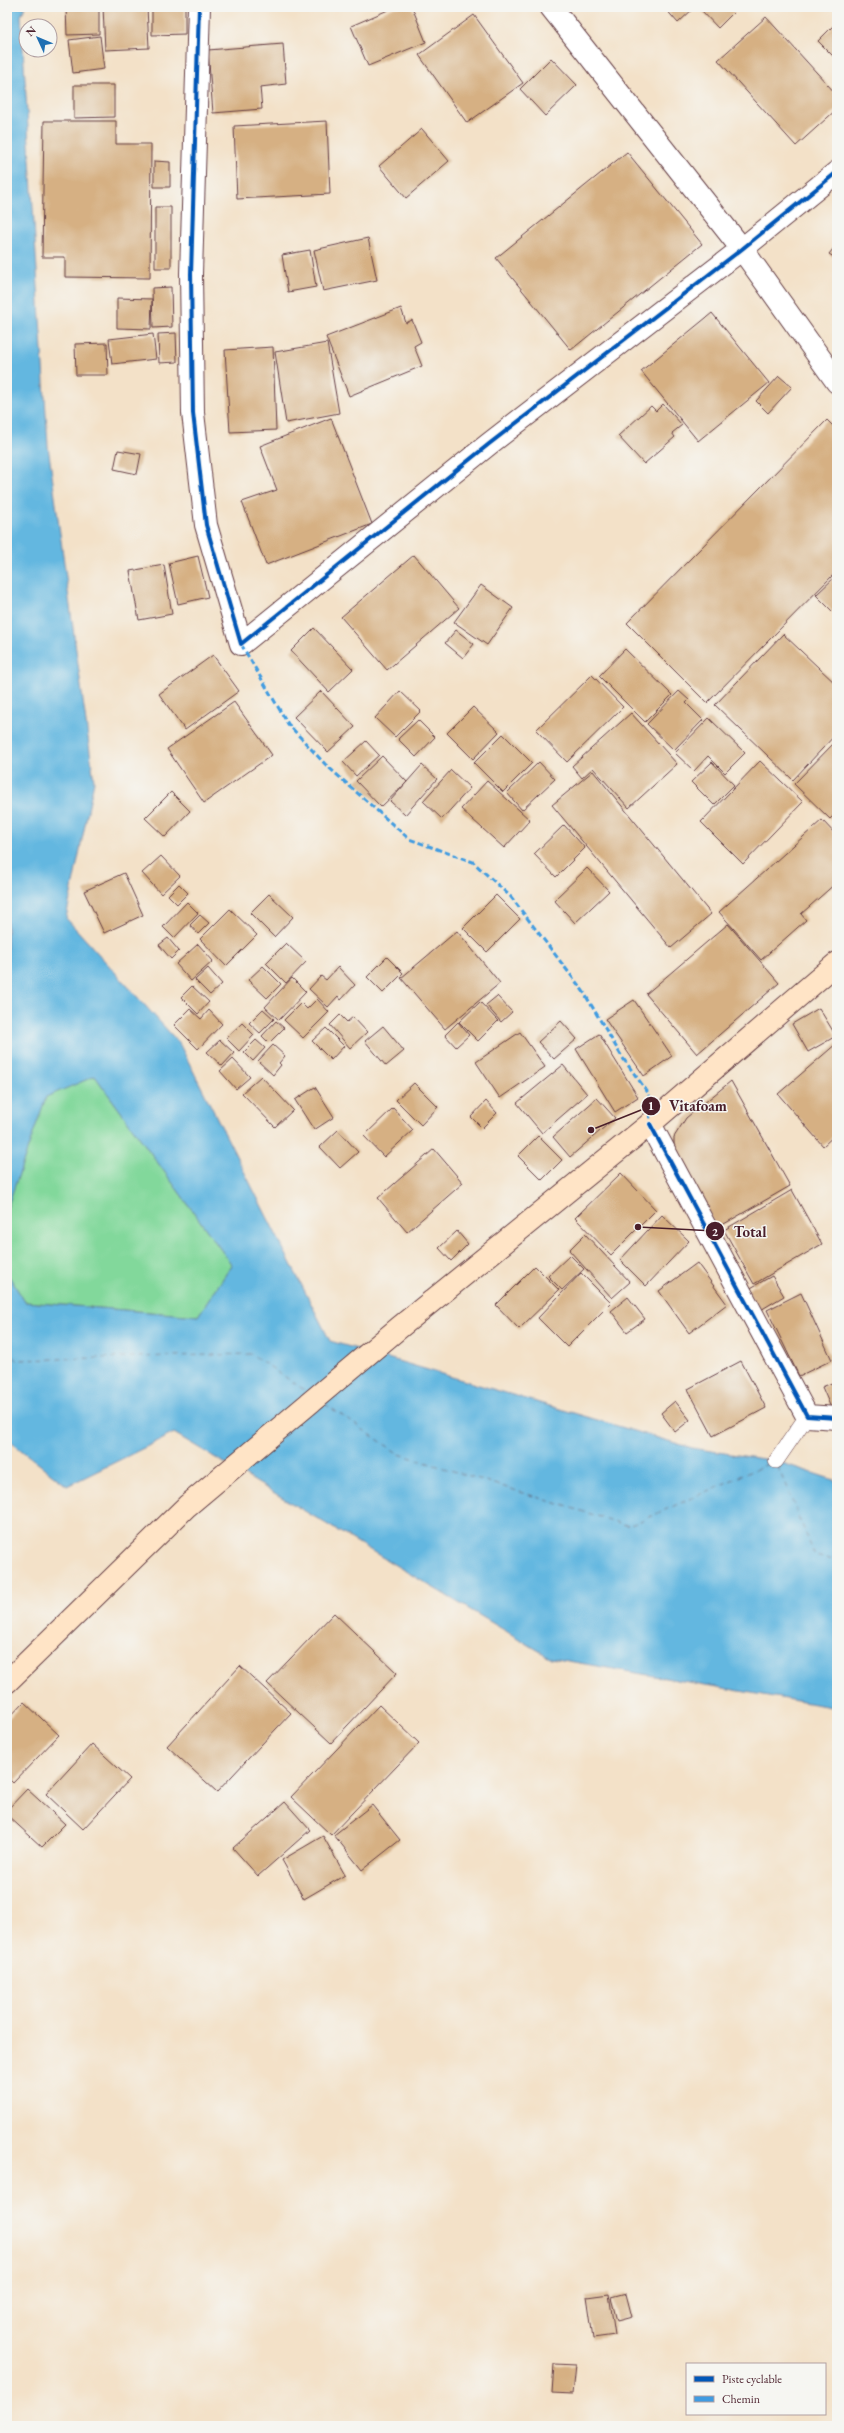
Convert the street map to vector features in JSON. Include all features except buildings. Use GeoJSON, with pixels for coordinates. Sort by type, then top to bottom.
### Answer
{"type":"FeatureCollection","features":[{"type":"Feature","properties":{"kind":"main road"},"geometry":{"type":"LineString","coordinates":[[7,1682],[188,1506],[400,1327],[650,1124],[837,963]]}},
{"type":"Feature","properties":{"kind":"street"},"geometry":{"type":"LineString","coordinates":[[199,7],[191,274],[193,413],[206,525],[241,644],[489,444],[742,249],[837,172]]}},
{"type":"Feature","properties":{"kind":"street"},"geometry":{"type":"LineString","coordinates":[[551,7],[742,249],[837,382]]}},
{"type":"Feature","properties":{"kind":"street"},"geometry":{"type":"LineString","coordinates":[[650,1124],[807,1416],[837,1418]]}},
{"type":"Feature","properties":{"kind":"lane"},"geometry":{"type":"LineString","coordinates":[[776,1460],[807,1416]]}},
{"type":"Feature","properties":{"kind":"green space"},"geometry":{"type":"Polygon","coordinates":[[[95,1076],[232,1265],[198,1316],[25,1302],[7,1273],[7,1208],[46,1096],[95,1076]]]}},
{"type":"Feature","properties":{"kind":"water"},"geometry":{"type":"Polygon","coordinates":[[[7,7],[25,7],[21,18],[18,18],[18,58],[24,58],[48,446],[94,781],[66,918],[179,1043],[330,1341],[692,1448],[776,1461],[837,1481],[837,1708],[551,1658],[174,1433],[67,1486],[7,1439],[7,1273],[25,1302],[198,1316],[232,1265],[95,1076],[46,1097],[7,1208],[7,7]]]}},
{"type":"Feature","properties":{"kind":"ferry route"},"geometry":{"type":"LineString","coordinates":[[7,1351],[17,1360],[251,1354],[306,1391]]}},
{"type":"Feature","properties":{"kind":"ferry route"},"geometry":{"type":"LineString","coordinates":[[325,1404],[399,1454],[629,1526],[770,1463]]}},
{"type":"Feature","properties":{"kind":"ferry route"},"geometry":{"type":"LineString","coordinates":[[778,1467],[815,1556],[837,1561]]}},
{"type":"Feature","properties":{"kind":"marked path"},"geometry":{"type":"LineString","coordinates":[[241,644],[288,724],[325,764],[409,839],[473,862],[511,897],[583,991],[622,1057],[649,1094],[650,1124]]}},
{"type":"Feature","properties":{"kind":"cycle path"},"geometry":{"type":"LineString","coordinates":[[199,7],[191,274],[193,413],[206,525],[241,644],[489,444],[742,249],[837,172]]}},
{"type":"Feature","properties":{"kind":"cycle path"},"geometry":{"type":"LineString","coordinates":[[650,1124],[807,1416],[837,1418]]}},
{"type":"Feature","properties":{"kind":"place","name":"Vitafoam"},"geometry":{"type":"Point","coordinates":[591,1130]}},
{"type":"Feature","properties":{"kind":"place","name":"Total"},"geometry":{"type":"Point","coordinates":[638,1227]}}]}
